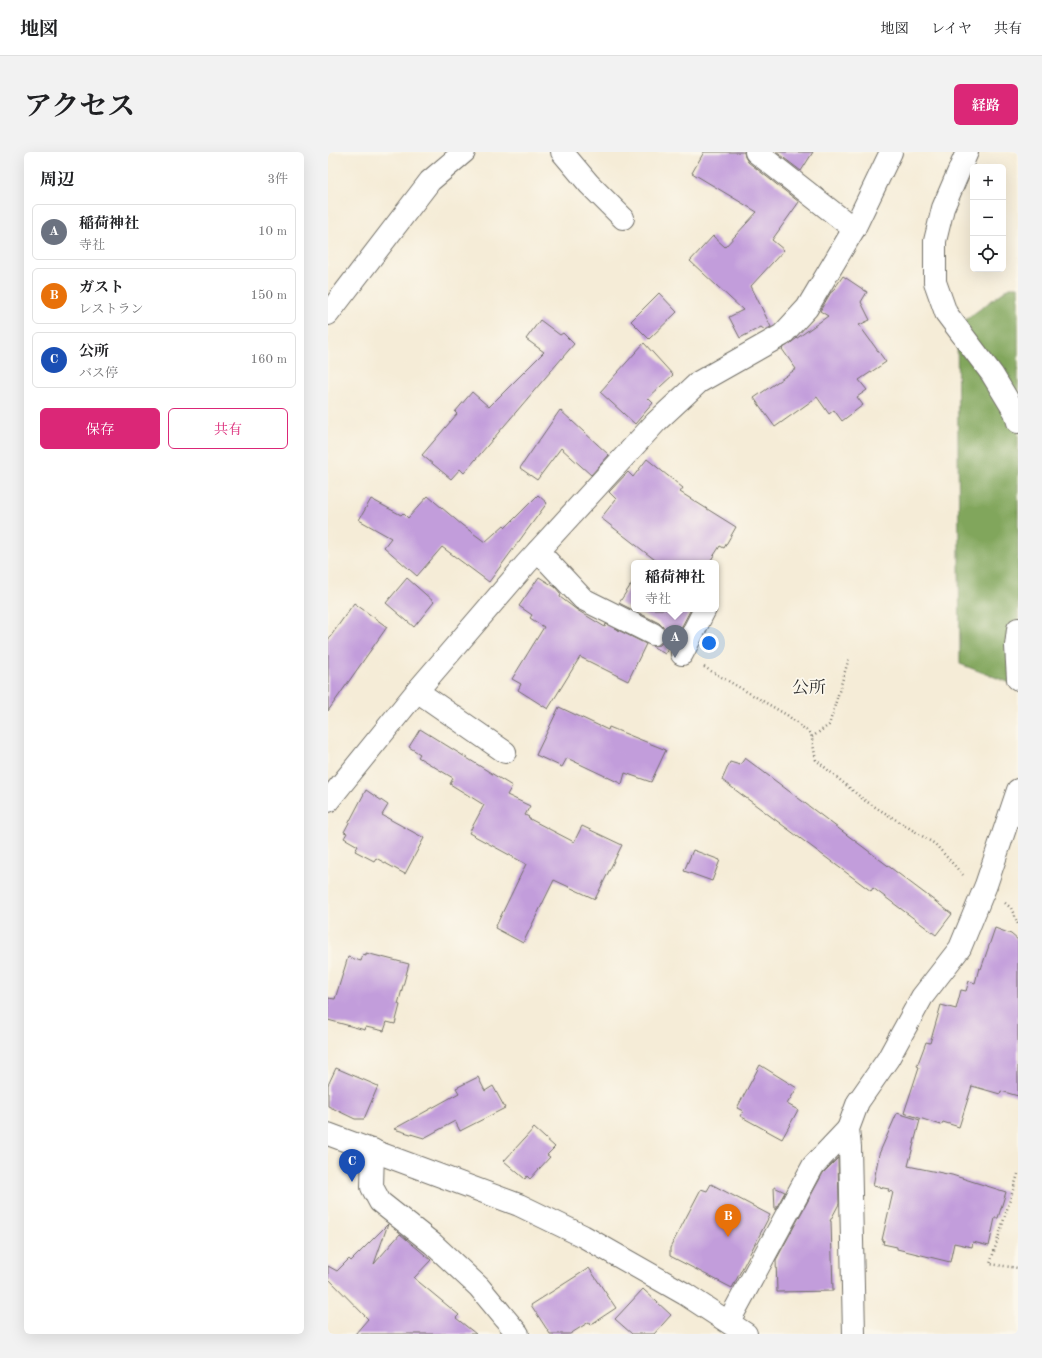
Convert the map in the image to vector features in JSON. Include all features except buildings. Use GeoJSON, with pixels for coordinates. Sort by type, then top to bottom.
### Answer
{"type":"FeatureCollection","features":[{"type":"Feature","properties":{"kind":"street"},"geometry":{"type":"LineString","coordinates":[[328,314],[430,181],[464,152]]}},
{"type":"Feature","properties":{"kind":"street"},"geometry":{"type":"LineString","coordinates":[[562,152],[588,184],[623,218]]}},
{"type":"Feature","properties":{"kind":"street"},"geometry":{"type":"LineString","coordinates":[[756,152],[854,229]]}},
{"type":"Feature","properties":{"kind":"street"},"geometry":{"type":"LineString","coordinates":[[328,801],[416,691],[538,551],[656,422],[699,382],[782,335],[807,308],[854,229],[891,152]]}},
{"type":"Feature","properties":{"kind":"street"},"geometry":{"type":"LineString","coordinates":[[967,152],[943,208],[935,241],[935,282],[946,313],[992,374],[1015,412],[1018,422]]}},
{"type":"Feature","properties":{"kind":"street"},"geometry":{"type":"LineString","coordinates":[[538,551],[583,599],[654,634]]}},
{"type":"Feature","properties":{"kind":"street"},"geometry":{"type":"LineString","coordinates":[[682,654],[703,612]]}},
{"type":"Feature","properties":{"kind":"street"},"geometry":{"type":"LineString","coordinates":[[1018,629],[1016,646],[1018,679]]}},
{"type":"Feature","properties":{"kind":"street"},"geometry":{"type":"LineString","coordinates":[[416,691],[505,752]]}},
{"type":"Feature","properties":{"kind":"street"},"geometry":{"type":"LineString","coordinates":[[729,1322],[813,1166],[848,1129],[858,1102],[888,1059],[922,997],[960,948],[986,885],[1018,790]]}},
{"type":"Feature","properties":{"kind":"street"},"geometry":{"type":"LineString","coordinates":[[848,1129],[850,1146],[854,1334]]}},
{"type":"Feature","properties":{"kind":"street"},"geometry":{"type":"LineString","coordinates":[[328,1134],[519,1205],[583,1236],[685,1294],[746,1334]]}},
{"type":"Feature","properties":{"kind":"street"},"geometry":{"type":"LineString","coordinates":[[373,1150],[372,1187],[380,1202],[433,1244],[479,1287],[518,1334]]}},
{"type":"Feature","properties":{"kind":"path"},"geometry":{"type":"LineString","coordinates":[[682,654],[787,715],[811,734],[816,760],[864,800],[935,844],[981,894]]}},
{"type":"Feature","properties":{"kind":"path"},"geometry":{"type":"LineString","coordinates":[[812,737],[829,725],[849,658]]}},
{"type":"Feature","properties":{"kind":"path"},"geometry":{"type":"LineString","coordinates":[[1018,1174],[990,1264],[1018,1268]]}},
{"type":"Feature","properties":{"kind":"green space"},"geometry":{"type":"Polygon","coordinates":[[[1010,287],[1018,287],[1018,683],[1013,684],[960,664],[957,326],[1010,287]]]}},
{"type":"Feature","properties":{"kind":"place","name":"稲荷神社"},"geometry":{"type":"Point","coordinates":[675,658]}},
{"type":"Feature","properties":{"kind":"place","name":"公所"},"geometry":{"type":"Point","coordinates":[352,1182]}},
{"type":"Feature","properties":{"kind":"place","name":"ガスト"},"geometry":{"type":"Point","coordinates":[728,1237]}},
{"type":"Feature","properties":{"kind":"district","name":"公所"},"geometry":{"type":"Point","coordinates":[809,687]}}]}
